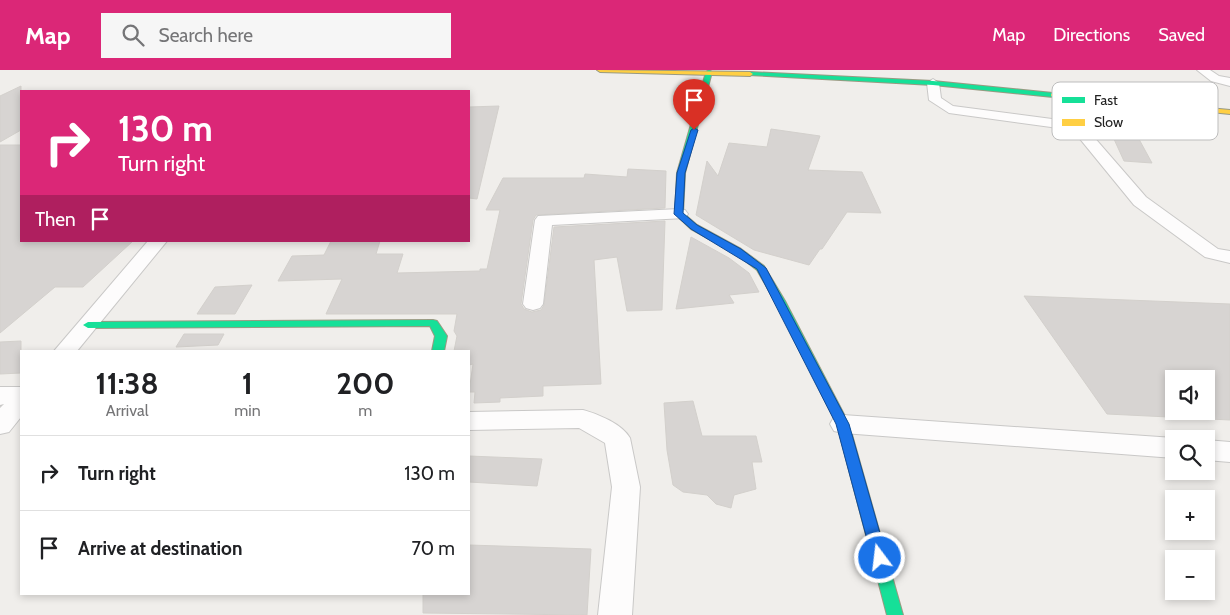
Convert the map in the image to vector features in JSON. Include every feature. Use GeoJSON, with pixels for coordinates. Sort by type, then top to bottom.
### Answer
{"type":"FeatureCollection","features":[{"type":"Feature","properties":{"kind":"street"},"geometry":{"type":"LineString","coordinates":[[600,70],[709,72],[933,83],[1052,95]]}},
{"type":"Feature","properties":{"kind":"street"},"geometry":{"type":"LineString","coordinates":[[1203,70],[1215,79],[1230,82]]}},
{"type":"Feature","properties":{"kind":"street"},"geometry":{"type":"LineString","coordinates":[[678,214],[681,173],[709,72]]}},
{"type":"Feature","properties":{"kind":"street"},"geometry":{"type":"LineString","coordinates":[[933,83],[935,100],[949,109],[1052,122]]}},
{"type":"Feature","properties":{"kind":"street"},"geometry":{"type":"LineString","coordinates":[[1089,140],[1140,201],[1212,253],[1230,258]]}},
{"type":"Feature","properties":{"kind":"street"},"geometry":{"type":"LineString","coordinates":[[533,304],[544,220],[678,214],[694,227],[738,251],[761,268],[843,424],[895,615]]}},
{"type":"Feature","properties":{"kind":"street"},"geometry":{"type":"LineString","coordinates":[[66,350],[157,242]]}},
{"type":"Feature","properties":{"kind":"street"},"geometry":{"type":"LineString","coordinates":[[88,325],[433,323],[440,336],[438,350]]}},
{"type":"Feature","properties":{"kind":"street"},"geometry":{"type":"LineString","coordinates":[[0,396],[20,395]]}},
{"type":"Feature","properties":{"kind":"street"},"geometry":{"type":"LineString","coordinates":[[0,425],[20,402]]}},
{"type":"Feature","properties":{"kind":"street"},"geometry":{"type":"LineString","coordinates":[[470,422],[583,419],[617,438],[626,487],[615,615]]}},
{"type":"Feature","properties":{"kind":"street"},"geometry":{"type":"LineString","coordinates":[[843,424],[1165,447]]}},
{"type":"Feature","properties":{"kind":"street"},"geometry":{"type":"LineString","coordinates":[[1215,451],[1230,452]]}},
{"type":"Feature","properties":{"kind":"building"},"geometry":{"type":"Polygon","coordinates":[[[21,86],[20,131],[0,142],[0,96],[21,86]]]}},
{"type":"Feature","properties":{"kind":"building"},"geometry":{"type":"Polygon","coordinates":[[[499,106],[477,199],[470,198],[470,107],[499,106]]]}},
{"type":"Feature","properties":{"kind":"building"},"geometry":{"type":"Polygon","coordinates":[[[771,129],[820,136],[808,170],[862,172],[881,213],[847,212],[809,265],[754,250],[696,215],[707,161],[718,176],[729,143],[767,147],[771,129]]]}},
{"type":"Feature","properties":{"kind":"building"},"geometry":{"type":"Polygon","coordinates":[[[1114,140],[1139,140],[1152,163],[1124,161],[1114,140]]]}},
{"type":"Feature","properties":{"kind":"building"},"geometry":{"type":"Polygon","coordinates":[[[0,145],[20,145],[20,242],[132,242],[83,287],[55,287],[0,333],[0,145]]]}},
{"type":"Feature","properties":{"kind":"building"},"geometry":{"type":"Polygon","coordinates":[[[628,169],[666,171],[665,208],[536,215],[533,220],[521,304],[524,309],[532,312],[541,310],[544,305],[554,227],[665,221],[662,310],[627,311],[617,257],[594,260],[601,384],[543,386],[543,396],[500,398],[500,402],[474,403],[475,392],[470,392],[473,364],[470,365],[470,350],[454,350],[457,336],[454,331],[457,314],[326,314],[342,279],[278,281],[292,256],[324,255],[330,242],[380,242],[376,254],[403,254],[397,273],[480,271],[480,269],[487,269],[500,210],[486,210],[503,178],[584,178],[585,174],[627,177],[628,169]]]}},
{"type":"Feature","properties":{"kind":"building"},"geometry":{"type":"Polygon","coordinates":[[[691,237],[729,258],[749,273],[759,292],[729,295],[734,303],[676,309],[691,237]]]}},
{"type":"Feature","properties":{"kind":"building"},"geometry":{"type":"Polygon","coordinates":[[[252,285],[235,314],[197,314],[215,287],[252,285]]]}},
{"type":"Feature","properties":{"kind":"building"},"geometry":{"type":"Polygon","coordinates":[[[1024,296],[1230,304],[1230,420],[1215,419],[1215,370],[1165,370],[1165,417],[1107,414],[1024,296]]]}},
{"type":"Feature","properties":{"kind":"building"},"geometry":{"type":"Polygon","coordinates":[[[184,334],[224,334],[218,345],[176,347],[184,334]]]}},
{"type":"Feature","properties":{"kind":"building"},"geometry":{"type":"Polygon","coordinates":[[[21,341],[20,373],[0,374],[0,342],[21,341]]]}},
{"type":"Feature","properties":{"kind":"building"},"geometry":{"type":"Polygon","coordinates":[[[693,401],[702,436],[756,436],[762,462],[752,462],[756,489],[734,495],[731,508],[716,504],[707,495],[683,492],[673,485],[667,450],[664,403],[693,401]]]}},
{"type":"Feature","properties":{"kind":"building"},"geometry":{"type":"Polygon","coordinates":[[[470,456],[542,459],[537,486],[470,482],[470,456]]]}},
{"type":"Feature","properties":{"kind":"building"},"geometry":{"type":"Polygon","coordinates":[[[470,545],[591,549],[587,615],[423,613],[423,595],[470,595],[470,545]]]}},
{"type":"Feature","properties":{"kind":"traffic: fast"},"geometry":{"type":"LineString","coordinates":[[709,72],[681,173],[679,214],[694,227],[738,251],[761,268],[780,301],[843,424],[895,615]]}},
{"type":"Feature","properties":{"kind":"traffic: fast"},"geometry":{"type":"LineString","coordinates":[[750,74],[933,83],[1052,95]]}},
{"type":"Feature","properties":{"kind":"traffic: fast"},"geometry":{"type":"LineString","coordinates":[[88,325],[433,323],[441,336],[438,350]]}},
{"type":"Feature","properties":{"kind":"traffic: slow"},"geometry":{"type":"LineString","coordinates":[[600,70],[750,74]]}},
{"type":"Feature","properties":{"kind":"traffic: slow"},"geometry":{"type":"LineString","coordinates":[[1218,111],[1230,112]]}},
{"type":"Feature","properties":{"kind":"route"},"geometry":{"type":"LineString","coordinates":[[694,130],[681,173],[678,214],[694,227],[738,251],[761,268],[843,424],[880,558]]}}]}
